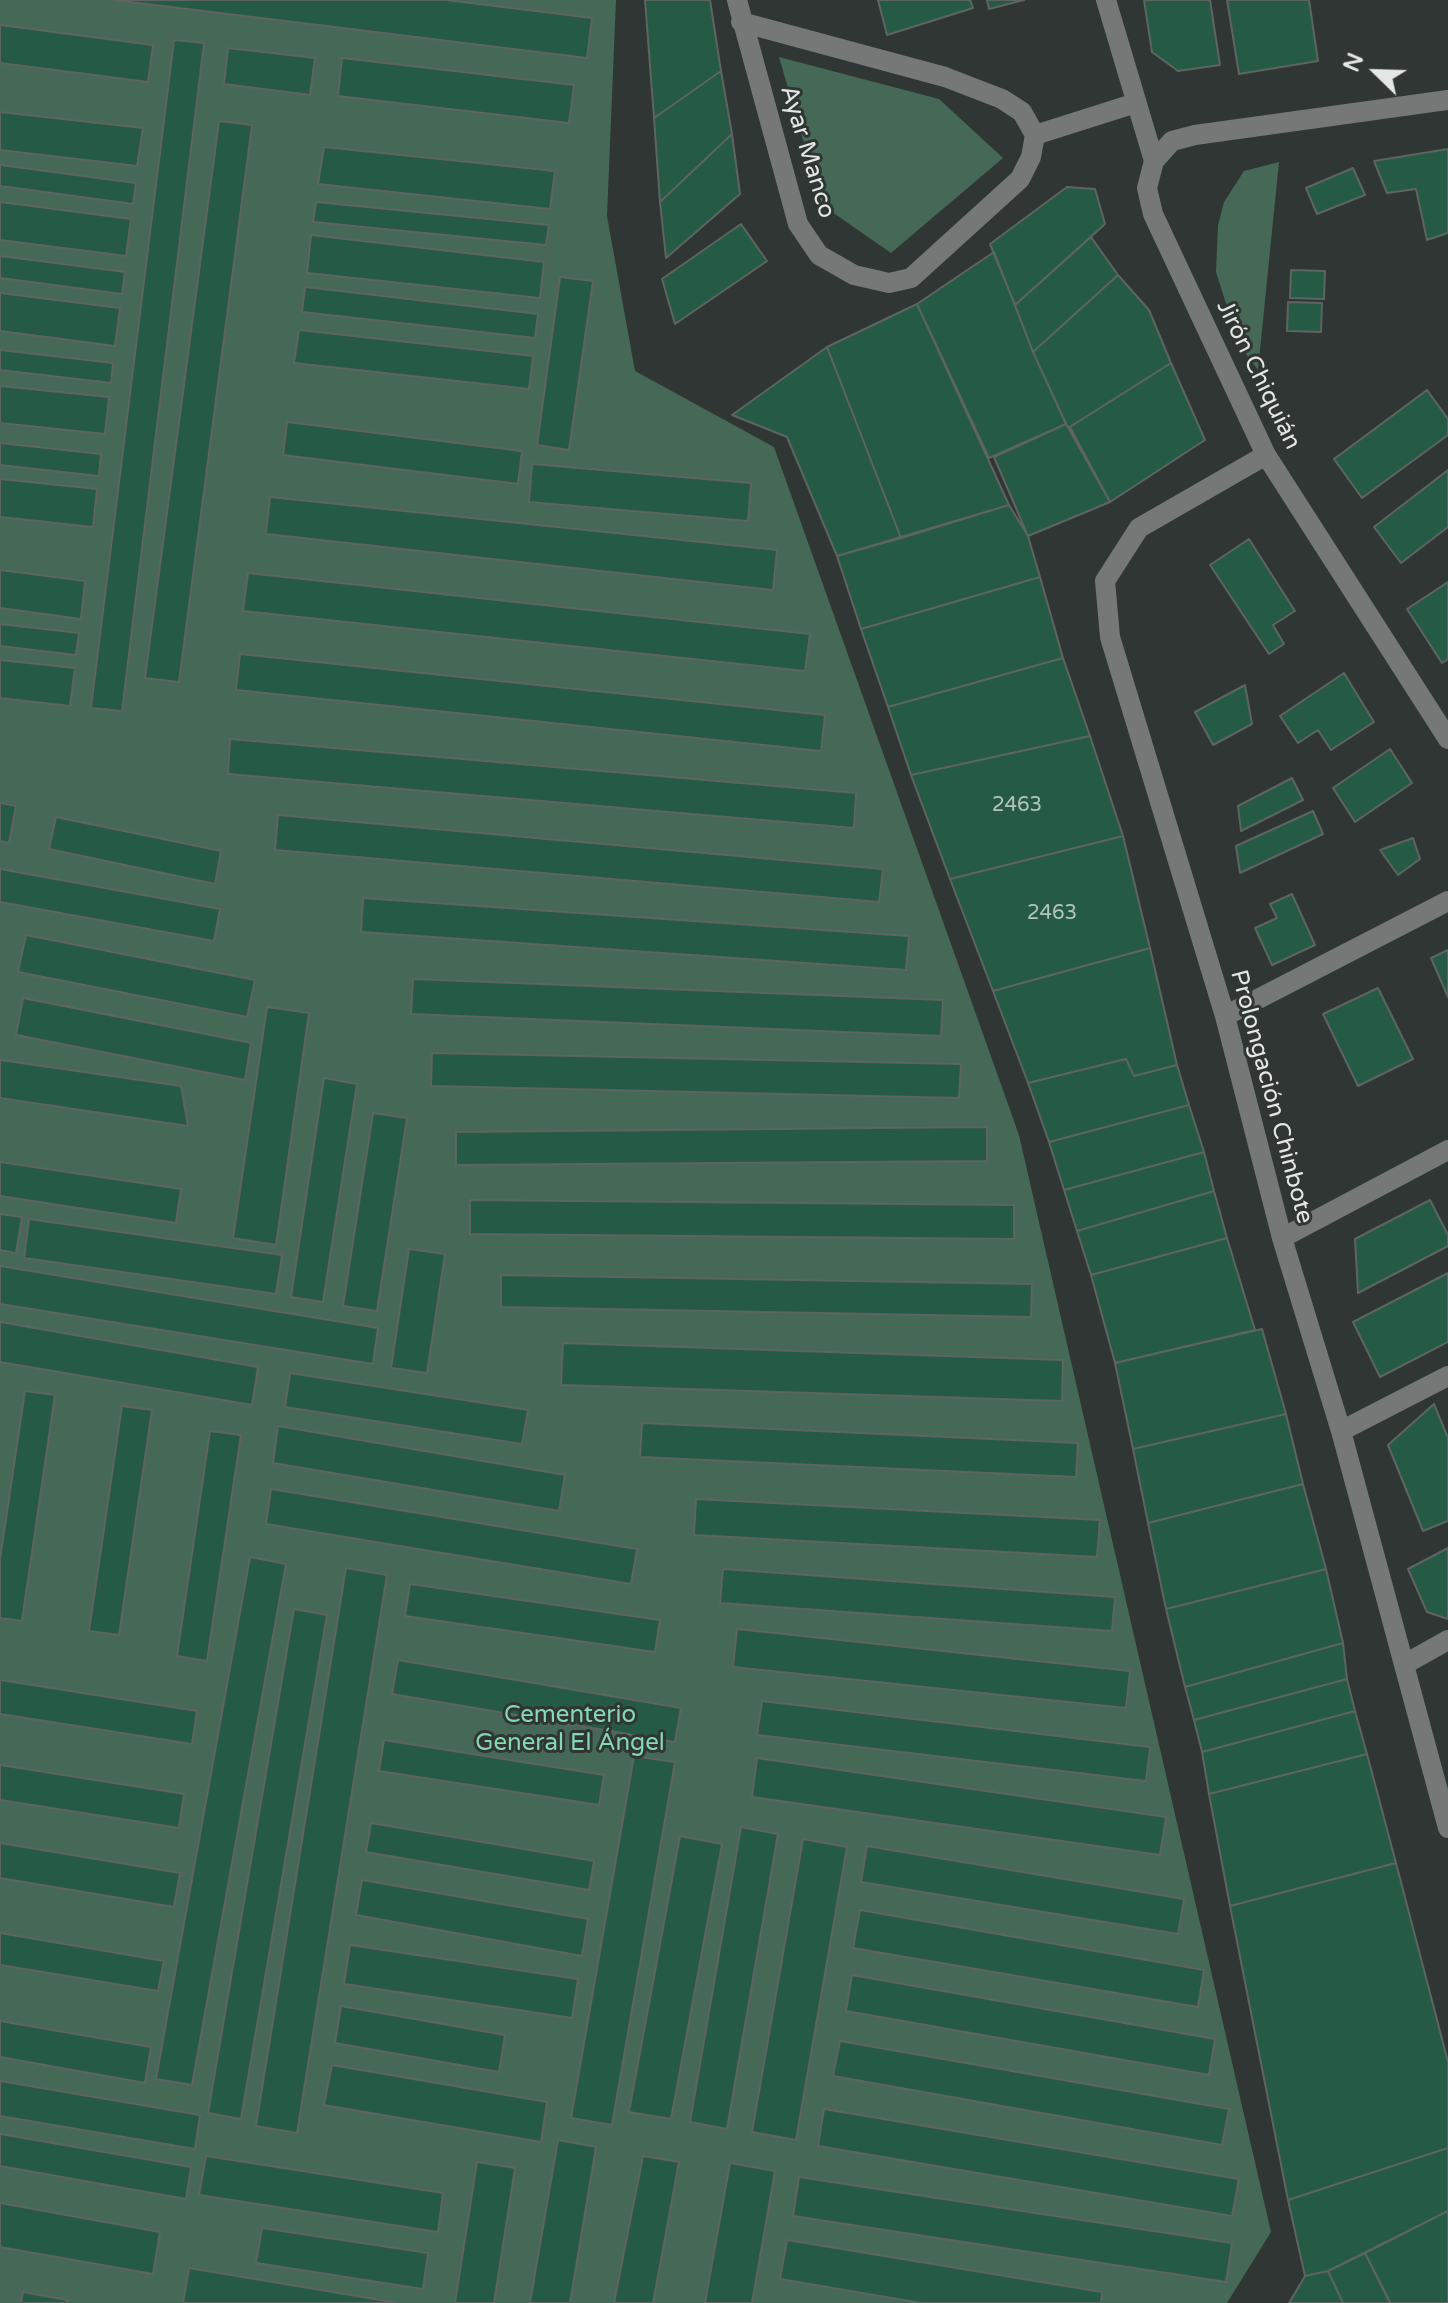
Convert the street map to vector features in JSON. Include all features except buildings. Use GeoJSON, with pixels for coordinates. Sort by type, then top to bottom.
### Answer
{"type":"FeatureCollection","features":[{"type":"Feature","properties":{"kind":"street","name":"Ayar Manco"},"geometry":{"type":"LineString","coordinates":[[737,0],[798,224],[819,255],[854,275],[889,283],[911,278],[1020,179],[1031,157],[1035,135]]}},
{"type":"Feature","properties":{"kind":"street","name":"Jirón Chiquián"},"geometry":{"type":"LineString","coordinates":[[1106,0],[1154,161],[1147,188],[1153,214],[1266,455],[1448,739]]}},
{"type":"Feature","properties":{"kind":"street"},"geometry":{"type":"LineString","coordinates":[[741,22],[945,77],[1002,99],[1022,112],[1035,135],[1136,103]]}},
{"type":"Feature","properties":{"kind":"street"},"geometry":{"type":"LineString","coordinates":[[1154,161],[1172,141],[1195,135],[1448,100]]}},
{"type":"Feature","properties":{"kind":"street","name":"Prolongación Chinbote"},"geometry":{"type":"LineString","coordinates":[[1266,455],[1139,528],[1105,581],[1110,637],[1225,1016],[1282,1238],[1341,1431],[1448,1828]]}},
{"type":"Feature","properties":{"kind":"street"},"geometry":{"type":"LineString","coordinates":[[1225,1016],[1448,901]]}},
{"type":"Feature","properties":{"kind":"street"},"geometry":{"type":"LineString","coordinates":[[1282,1238],[1448,1150]]}},
{"type":"Feature","properties":{"kind":"street"},"geometry":{"type":"LineString","coordinates":[[1341,1431],[1448,1376]]}},
{"type":"Feature","properties":{"kind":"street"},"geometry":{"type":"LineString","coordinates":[[1405,1664],[1448,1640]]}},
{"type":"Feature","properties":{"kind":"green space","name":"Cementerio General El Ángel"},"geometry":{"type":"Polygon","coordinates":[[[0,0],[616,0],[607,216],[635,371],[774,447],[1019,1135],[1271,2232],[1227,2303],[0,2303],[0,0]]]}},
{"type":"Feature","properties":{"kind":"green space"},"geometry":{"type":"Polygon","coordinates":[[[779,57],[939,99],[1003,158],[891,253],[822,205],[779,57]]]}},
{"type":"Feature","properties":{"kind":"green space"},"geometry":{"type":"Polygon","coordinates":[[[1279,162],[1258,370],[1246,354],[1216,272],[1218,225],[1224,202],[1244,171],[1279,162]]]}}]}
